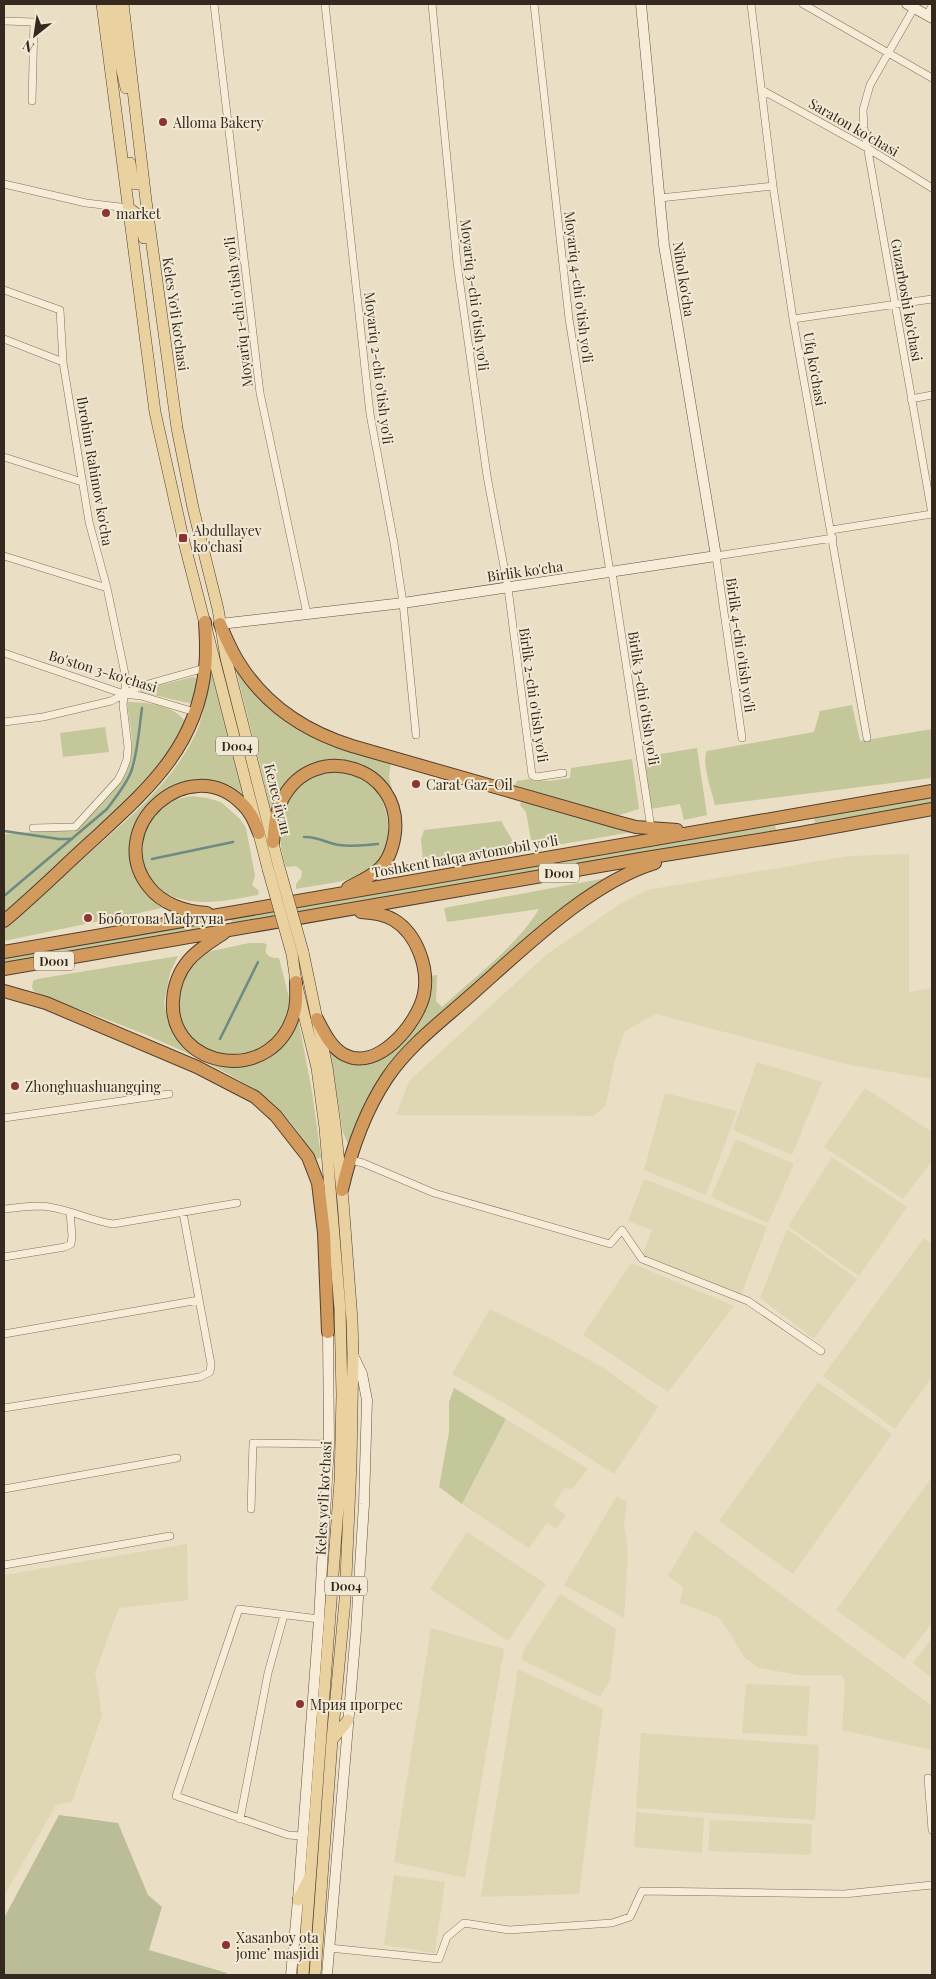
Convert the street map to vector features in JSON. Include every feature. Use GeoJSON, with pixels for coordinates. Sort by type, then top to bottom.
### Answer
{"type":"FeatureCollection","features":[{"type":"Feature","properties":{"kind":"highway"},"geometry":{"type":"LineString","coordinates":[[4,921],[148,788],[177,751],[195,712],[205,668],[205,622]]}},
{"type":"Feature","properties":{"kind":"highway"},"geometry":{"type":"LineString","coordinates":[[220,624],[240,665],[253,683],[290,717],[310,729],[352,746],[617,822],[651,828],[697,832]]}},
{"type":"Feature","properties":{"kind":"highway"},"geometry":{"type":"LineString","coordinates":[[273,842],[278,809],[287,790],[300,778],[315,770],[340,766],[356,769],[373,778],[386,792],[394,811],[395,835],[391,852],[382,867],[374,874],[337,894]]}},
{"type":"Feature","properties":{"kind":"highway"},"geometry":{"type":"LineString","coordinates":[[224,914],[204,913],[185,909],[167,902],[151,890],[139,871],[137,861],[137,842],[141,825],[151,809],[165,796],[183,789],[202,786],[218,789],[237,799],[247,809],[259,834]]}},
{"type":"Feature","properties":{"kind":"highway","name":"Toshkent halqa avtomobil yo'li"},"geometry":{"type":"LineString","coordinates":[[4,952],[932,791]]}},
{"type":"Feature","properties":{"kind":"highway","name":"D001"},"geometry":{"type":"LineString","coordinates":[[4,969],[646,858],[693,852],[932,809]]}},
{"type":"Feature","properties":{"kind":"highway"},"geometry":{"type":"LineString","coordinates":[[797,814],[800,833]]}},
{"type":"Feature","properties":{"kind":"highway"},"geometry":{"type":"LineString","coordinates":[[339,1196],[350,1160],[373,1102],[388,1076],[415,1045],[528,944],[587,898],[638,868],[693,852]]}},
{"type":"Feature","properties":{"kind":"highway"},"geometry":{"type":"LineString","coordinates":[[317,1019],[328,1038],[345,1055],[363,1058],[381,1052],[395,1041],[412,1021],[423,1000],[425,981],[423,962],[414,942],[405,929],[394,920],[381,914],[343,910]]}},
{"type":"Feature","properties":{"kind":"highway"},"geometry":{"type":"LineString","coordinates":[[229,930],[193,955],[183,968],[175,984],[173,1006],[175,1017],[179,1029],[191,1045],[208,1055],[231,1062],[249,1060],[266,1052],[280,1040],[292,1019],[296,1008],[296,982]]}},
{"type":"Feature","properties":{"kind":"highway"},"geometry":{"type":"LineString","coordinates":[[4,991],[46,1003],[198,1067],[250,1094],[276,1116],[308,1157],[318,1183],[324,1233],[328,1332]]}},
{"type":"Feature","properties":{"kind":"main road"},"geometry":{"type":"LineString","coordinates":[[102,4],[155,412],[205,622]]}},
{"type":"Feature","properties":{"kind":"main road"},"geometry":{"type":"LineString","coordinates":[[112,4],[121,66],[136,126]]}},
{"type":"Feature","properties":{"kind":"main road","name":"Keles Yoʻli koʻchasi"},"geometry":{"type":"LineString","coordinates":[[123,4],[136,126],[177,428],[193,508],[220,624]]}},
{"type":"Feature","properties":{"kind":"main road"},"geometry":{"type":"LineString","coordinates":[[114,96],[125,130],[133,182],[135,184],[144,184]]}},
{"type":"Feature","properties":{"kind":"main road"},"geometry":{"type":"LineString","coordinates":[[129,208],[138,216],[142,227],[153,303],[164,338]]}},
{"type":"Feature","properties":{"kind":"main road"},"geometry":{"type":"LineString","coordinates":[[144,328],[156,363],[165,423],[169,430],[177,428]]}},
{"type":"Feature","properties":{"kind":"main road","name":"D004"},"geometry":{"type":"LineString","coordinates":[[205,622],[259,834],[274,868]]}},
{"type":"Feature","properties":{"kind":"main road","name":"Келес йули"},"geometry":{"type":"LineString","coordinates":[[220,624],[226,658],[273,842],[274,868],[297,953]]}},
{"type":"Feature","properties":{"kind":"main road","name":"D004"},"geometry":{"type":"LineString","coordinates":[[297,953],[296,982],[317,1068],[339,1196]]}},
{"type":"Feature","properties":{"kind":"main road","name":"D004"},"geometry":{"type":"LineString","coordinates":[[297,953],[317,1019],[327,1067],[339,1196]]}},
{"type":"Feature","properties":{"kind":"main road","name":"Keles yoʻli koʻchasi"},"geometry":{"type":"LineString","coordinates":[[303,1975],[340,1481],[339,1196]]}},
{"type":"Feature","properties":{"kind":"main road","name":"Keles yoʻli koʻchasi"},"geometry":{"type":"LineString","coordinates":[[315,1975],[332,1740],[345,1600],[351,1463],[352,1320],[339,1196]]}},
{"type":"Feature","properties":{"kind":"main road"},"geometry":{"type":"LineString","coordinates":[[328,1332],[340,1309]]}},
{"type":"Feature","properties":{"kind":"main road"},"geometry":{"type":"LineString","coordinates":[[332,1740],[348,1720]]}},
{"type":"Feature","properties":{"kind":"main road"},"geometry":{"type":"LineString","coordinates":[[298,1900],[312,1873]]}},
{"type":"Feature","properties":{"kind":"street","name":"Moyariq 1-chi o'tish yo'li"},"geometry":{"type":"LineString","coordinates":[[214,4],[260,393],[307,614]]}},
{"type":"Feature","properties":{"kind":"street","name":"Moyariq 2-chi o'tish yo'li"},"geometry":{"type":"LineString","coordinates":[[325,4],[370,414],[403,603],[416,734]]}},
{"type":"Feature","properties":{"kind":"street","name":"Moyariq 3-chi o'tish yo'li"},"geometry":{"type":"LineString","coordinates":[[432,4],[457,263],[487,476],[508,588]]}},
{"type":"Feature","properties":{"kind":"street","name":"Moyariq 4-chi o'tish yo'li"},"geometry":{"type":"LineString","coordinates":[[534,4],[569,319],[611,572]]}},
{"type":"Feature","properties":{"kind":"street","name":"Nihol ko'cha"},"geometry":{"type":"LineString","coordinates":[[641,4],[664,245],[716,556]]}},
{"type":"Feature","properties":{"kind":"street","name":"Ufq ko'chasi"},"geometry":{"type":"LineString","coordinates":[[751,4],[773,186],[793,319],[867,738]]}},
{"type":"Feature","properties":{"kind":"street"},"geometry":{"type":"LineString","coordinates":[[803,4],[932,78]]}},
{"type":"Feature","properties":{"kind":"street"},"geometry":{"type":"LineString","coordinates":[[911,6],[931,13]]}},
{"type":"Feature","properties":{"kind":"street","name":"Guzarboshi ko'chasi"},"geometry":{"type":"LineString","coordinates":[[911,6],[870,85],[865,97],[863,110],[864,128],[894,306],[930,487],[932,514]]}},
{"type":"Feature","properties":{"kind":"street"},"geometry":{"type":"LineString","coordinates":[[4,21],[34,22],[32,101]]}},
{"type":"Feature","properties":{"kind":"street","name":"Saraton ko'chasi"},"geometry":{"type":"LineString","coordinates":[[762,90],[869,149],[932,188]]}},
{"type":"Feature","properties":{"kind":"street"},"geometry":{"type":"LineString","coordinates":[[4,184],[86,204],[129,208]]}},
{"type":"Feature","properties":{"kind":"street"},"geometry":{"type":"LineString","coordinates":[[660,198],[773,186]]}},
{"type":"Feature","properties":{"kind":"street","name":"Ibrohim Rahimov ko'cha"},"geometry":{"type":"LineString","coordinates":[[4,290],[60,310],[63,362],[89,522],[107,588],[126,679],[123,705],[128,747],[127,759],[118,780],[75,828],[33,828]]}},
{"type":"Feature","properties":{"kind":"street"},"geometry":{"type":"LineString","coordinates":[[793,319],[894,306],[932,299]]}},
{"type":"Feature","properties":{"kind":"street"},"geometry":{"type":"LineString","coordinates":[[4,339],[63,362]]}},
{"type":"Feature","properties":{"kind":"street"},"geometry":{"type":"LineString","coordinates":[[911,399],[932,395]]}},
{"type":"Feature","properties":{"kind":"street"},"geometry":{"type":"LineString","coordinates":[[4,457],[82,482]]}},
{"type":"Feature","properties":{"kind":"street","name":"Birlik ko'cha"},"geometry":{"type":"LineString","coordinates":[[220,624],[403,603],[716,556],[932,514]]}},
{"type":"Feature","properties":{"kind":"street"},"geometry":{"type":"LineString","coordinates":[[4,556],[107,588]]}},
{"type":"Feature","properties":{"kind":"street","name":"Birlik 4-chi o'tish yo'li"},"geometry":{"type":"LineString","coordinates":[[716,556],[742,738]]}},
{"type":"Feature","properties":{"kind":"street","name":"Birlik 3-chi o'tish yo'li"},"geometry":{"type":"LineString","coordinates":[[611,572],[651,828]]}},
{"type":"Feature","properties":{"kind":"street","name":"Birlik 2-chi o'tish yo'li"},"geometry":{"type":"LineString","coordinates":[[508,588],[532,775],[563,773]]}},
{"type":"Feature","properties":{"kind":"street","name":"Bo'ston 3-ko'chasi"},"geometry":{"type":"LineString","coordinates":[[4,653],[124,694],[141,696],[195,712]]}},
{"type":"Feature","properties":{"kind":"street"},"geometry":{"type":"LineString","coordinates":[[4,722],[43,717],[111,701],[141,686],[205,668]]}},
{"type":"Feature","properties":{"kind":"street"},"geometry":{"type":"LineString","coordinates":[[4,1118],[169,1094]]}},
{"type":"Feature","properties":{"kind":"street"},"geometry":{"type":"LineString","coordinates":[[350,1160],[363,1163],[434,1193],[610,1244],[622,1230],[642,1259],[748,1301],[821,1351]]}},
{"type":"Feature","properties":{"kind":"street"},"geometry":{"type":"LineString","coordinates":[[4,1209],[40,1206],[70,1212],[94,1221],[113,1224],[237,1202]]}},
{"type":"Feature","properties":{"kind":"street"},"geometry":{"type":"LineString","coordinates":[[4,1257],[65,1248],[71,1244],[70,1212]]}},
{"type":"Feature","properties":{"kind":"street"},"geometry":{"type":"LineString","coordinates":[[4,1408],[200,1377],[210,1372],[211,1364],[183,1213]]}},
{"type":"Feature","properties":{"kind":"street"},"geometry":{"type":"LineString","coordinates":[[4,1334],[199,1300]]}},
{"type":"Feature","properties":{"kind":"street","name":"Keles yoʻli koʻchasi"},"geometry":{"type":"LineString","coordinates":[[291,1975],[319,1619],[329,1444],[328,1332]]}},
{"type":"Feature","properties":{"kind":"street","name":"Keles yoʻli koʻchasi"},"geometry":{"type":"LineString","coordinates":[[327,1975],[363,1514],[366,1400],[362,1374],[353,1355]]}},
{"type":"Feature","properties":{"kind":"street"},"geometry":{"type":"LineString","coordinates":[[251,1509],[253,1443],[329,1444]]}},
{"type":"Feature","properties":{"kind":"street"},"geometry":{"type":"LineString","coordinates":[[4,1489],[177,1458]]}},
{"type":"Feature","properties":{"kind":"street"},"geometry":{"type":"LineString","coordinates":[[4,1565],[170,1536]]}},
{"type":"Feature","properties":{"kind":"street"},"geometry":{"type":"LineString","coordinates":[[301,1836],[288,1835],[176,1796],[239,1609],[319,1619]]}},
{"type":"Feature","properties":{"kind":"street"},"geometry":{"type":"LineString","coordinates":[[240,1819],[268,1673],[284,1615]]}},
{"type":"Feature","properties":{"kind":"street"},"geometry":{"type":"LineString","coordinates":[[928,1778],[932,1830]]}},
{"type":"Feature","properties":{"kind":"street"},"geometry":{"type":"LineString","coordinates":[[329,1948],[439,1959],[447,1937],[464,1923],[509,1930],[612,1923],[630,1917],[642,1891],[844,1894],[932,1885]]}},
{"type":"Feature","properties":{"kind":"shaded area"},"geometry":{"type":"Polygon","coordinates":[[[909,854],[909,992],[932,988],[932,1079],[850,1065],[656,1014],[625,1031],[614,1063],[606,1106],[593,1116],[396,1115],[409,1081],[546,955],[620,904],[647,890],[849,856],[909,854]]]}},
{"type":"Feature","properties":{"kind":"shaded area"},"geometry":{"type":"Polygon","coordinates":[[[757,1062],[822,1082],[792,1155],[733,1130],[757,1062]]]}},
{"type":"Feature","properties":{"kind":"shaded area"},"geometry":{"type":"Polygon","coordinates":[[[865,1088],[932,1132],[932,1161],[903,1199],[824,1147],[865,1088]]]}},
{"type":"Feature","properties":{"kind":"shaded area"},"geometry":{"type":"Polygon","coordinates":[[[665,1093],[737,1111],[706,1195],[644,1170],[665,1093]]]}},
{"type":"Feature","properties":{"kind":"shaded area"},"geometry":{"type":"Polygon","coordinates":[[[736,1139],[794,1164],[768,1223],[711,1197],[736,1139]]]}},
{"type":"Feature","properties":{"kind":"shaded area"},"geometry":{"type":"Polygon","coordinates":[[[832,1157],[907,1207],[859,1276],[788,1226],[832,1157]]]}},
{"type":"Feature","properties":{"kind":"shaded area"},"geometry":{"type":"Polygon","coordinates":[[[644,1179],[767,1227],[741,1295],[642,1256],[652,1230],[628,1221],[644,1179]]]}},
{"type":"Feature","properties":{"kind":"shaded area"},"geometry":{"type":"Polygon","coordinates":[[[787,1229],[857,1279],[814,1339],[760,1298],[787,1229]]]}},
{"type":"Feature","properties":{"kind":"shaded area"},"geometry":{"type":"Polygon","coordinates":[[[924,1238],[932,1244],[932,1377],[895,1429],[823,1376],[924,1238]]]}},
{"type":"Feature","properties":{"kind":"shaded area"},"geometry":{"type":"Polygon","coordinates":[[[631,1263],[734,1306],[668,1392],[583,1335],[631,1263]]]}},
{"type":"Feature","properties":{"kind":"shaded area"},"geometry":{"type":"Polygon","coordinates":[[[490,1309],[602,1367],[658,1407],[614,1474],[511,1407],[452,1374],[490,1309]]]}},
{"type":"Feature","properties":{"kind":"shaded area"},"geometry":{"type":"Polygon","coordinates":[[[818,1382],[892,1434],[793,1574],[719,1521],[818,1382]]]}},
{"type":"Feature","properties":{"kind":"shaded area"},"geometry":{"type":"Polygon","coordinates":[[[506,1419],[588,1469],[572,1489],[564,1488],[553,1506],[566,1515],[556,1529],[547,1523],[529,1548],[462,1504],[506,1419]]]}},
{"type":"Feature","properties":{"kind":"shaded area"},"geometry":{"type":"Polygon","coordinates":[[[932,1477],[932,1623],[904,1659],[836,1610],[932,1477]]]}},
{"type":"Feature","properties":{"kind":"shaded area"},"geometry":{"type":"Polygon","coordinates":[[[617,1496],[627,1502],[624,1524],[628,1550],[624,1618],[564,1585],[617,1496]]]}},
{"type":"Feature","properties":{"kind":"shaded area"},"geometry":{"type":"Polygon","coordinates":[[[695,1530],[932,1706],[932,1750],[842,1730],[845,1681],[841,1675],[798,1675],[759,1668],[744,1657],[718,1617],[680,1603],[683,1587],[668,1576],[695,1530]]]}},
{"type":"Feature","properties":{"kind":"shaded area"},"geometry":{"type":"Polygon","coordinates":[[[467,1532],[546,1584],[508,1641],[430,1589],[467,1532]]]}},
{"type":"Feature","properties":{"kind":"shaded area"},"geometry":{"type":"Polygon","coordinates":[[[187,1544],[188,1600],[119,1608],[95,1673],[102,1715],[72,1802],[56,1805],[4,1896],[4,1575],[187,1544]]]}},
{"type":"Feature","properties":{"kind":"shaded area"},"geometry":{"type":"Polygon","coordinates":[[[560,1594],[616,1629],[610,1680],[600,1697],[522,1660],[523,1651],[560,1594]]]}},
{"type":"Feature","properties":{"kind":"shaded area"},"geometry":{"type":"Polygon","coordinates":[[[431,1628],[504,1649],[465,1878],[394,1862],[431,1628]]]}},
{"type":"Feature","properties":{"kind":"shaded area"},"geometry":{"type":"Polygon","coordinates":[[[932,1638],[932,1678],[913,1663],[932,1638]]]}},
{"type":"Feature","properties":{"kind":"shaded area"},"geometry":{"type":"Polygon","coordinates":[[[518,1669],[603,1709],[579,1894],[481,1897],[518,1669]]]}},
{"type":"Feature","properties":{"kind":"shaded area"},"geometry":{"type":"Polygon","coordinates":[[[746,1684],[810,1686],[807,1736],[742,1733],[746,1684]]]}},
{"type":"Feature","properties":{"kind":"shaded area"},"geometry":{"type":"Polygon","coordinates":[[[641,1733],[819,1745],[815,1820],[636,1808],[641,1733]]]}},
{"type":"Feature","properties":{"kind":"shaded area"},"geometry":{"type":"Polygon","coordinates":[[[636,1812],[704,1818],[702,1853],[634,1847],[636,1812]]]}},
{"type":"Feature","properties":{"kind":"shaded area"},"geometry":{"type":"Polygon","coordinates":[[[710,1820],[812,1824],[811,1855],[708,1851],[710,1820]]]}},
{"type":"Feature","properties":{"kind":"shaded area"},"geometry":{"type":"Polygon","coordinates":[[[394,1875],[445,1882],[435,1953],[384,1945],[394,1875]]]}},
{"type":"Feature","properties":{"kind":"green space"},"geometry":{"type":"Polygon","coordinates":[[[209,662],[245,799],[230,789],[214,782],[203,780],[184,782],[167,789],[153,800],[142,814],[134,830],[130,847],[131,865],[140,887],[162,908],[4,941],[4,929],[126,821],[158,789],[172,771],[185,753],[199,725],[206,698],[209,662]]]}},
{"type":"Feature","properties":{"kind":"green space"},"geometry":{"type":"Polygon","coordinates":[[[235,666],[269,705],[391,761],[389,777],[392,789],[368,768],[340,759],[326,760],[312,763],[286,782],[279,791],[271,809],[235,666]]]}},
{"type":"Feature","properties":{"kind":"green space"},"geometry":{"type":"Polygon","coordinates":[[[193,677],[197,680],[193,704],[140,692],[140,690],[193,677]]]}},
{"type":"Feature","properties":{"kind":"green space"},"geometry":{"type":"Polygon","coordinates":[[[127,702],[168,708],[186,723],[157,773],[4,914],[4,839],[6,834],[75,829],[109,796],[123,777],[131,757],[132,736],[127,702]]]}},
{"type":"Feature","properties":{"kind":"green space"},"geometry":{"type":"Polygon","coordinates":[[[852,705],[860,741],[932,729],[932,778],[715,805],[706,769],[705,756],[707,751],[814,732],[820,711],[852,705]]]}},
{"type":"Feature","properties":{"kind":"green space"},"geometry":{"type":"Polygon","coordinates":[[[105,727],[109,752],[63,757],[60,733],[105,727]]]}},
{"type":"Feature","properties":{"kind":"green space"},"geometry":{"type":"Polygon","coordinates":[[[697,748],[707,815],[684,820],[680,804],[651,809],[644,762],[654,755],[697,748]]]}},
{"type":"Feature","properties":{"kind":"green space"},"geometry":{"type":"Polygon","coordinates":[[[632,759],[639,809],[613,817],[515,785],[517,781],[529,779],[549,781],[570,778],[571,768],[632,759]]]}},
{"type":"Feature","properties":{"kind":"green space"},"geometry":{"type":"Polygon","coordinates":[[[336,771],[352,775],[370,784],[380,796],[387,817],[388,841],[385,851],[380,861],[373,868],[356,877],[296,889],[296,884],[301,878],[302,871],[296,866],[286,867],[280,842],[280,829],[285,806],[291,795],[310,777],[336,771]]]}},
{"type":"Feature","properties":{"kind":"green space"},"geometry":{"type":"Polygon","coordinates":[[[192,796],[221,802],[240,819],[246,828],[255,876],[252,885],[259,891],[258,895],[216,902],[195,902],[174,897],[161,890],[152,880],[145,869],[143,856],[143,842],[147,829],[153,817],[163,807],[177,800],[192,796]]]}},
{"type":"Feature","properties":{"kind":"green space"},"geometry":{"type":"Polygon","coordinates":[[[932,797],[932,803],[815,823],[814,818],[932,797]]]}},
{"type":"Feature","properties":{"kind":"green space"},"geometry":{"type":"Polygon","coordinates":[[[522,799],[638,831],[545,847],[531,840],[526,812],[520,805],[522,799]]]}},
{"type":"Feature","properties":{"kind":"green space"},"geometry":{"type":"Polygon","coordinates":[[[501,821],[515,845],[423,860],[421,839],[424,830],[501,821]]]}},
{"type":"Feature","properties":{"kind":"green space"},"geometry":{"type":"Polygon","coordinates":[[[775,825],[776,830],[232,924],[231,919],[775,825]]]}},
{"type":"Feature","properties":{"kind":"green space"},"geometry":{"type":"Polygon","coordinates":[[[606,878],[429,1023],[402,1049],[380,1078],[350,1148],[343,1133],[329,1046],[335,1053],[390,1051],[430,976],[437,975],[436,1001],[442,1007],[507,948],[539,909],[447,922],[444,908],[606,878]]]}},
{"type":"Feature","properties":{"kind":"green space"},"geometry":{"type":"Polygon","coordinates":[[[205,923],[206,928],[4,963],[4,958],[205,923]]]}},
{"type":"Feature","properties":{"kind":"green space"},"geometry":{"type":"Polygon","coordinates":[[[249,943],[264,943],[267,945],[266,954],[279,958],[290,1002],[277,1039],[244,1057],[211,1052],[195,1042],[184,1028],[178,1011],[178,993],[183,976],[203,953],[249,943]]]}},
{"type":"Feature","properties":{"kind":"green space"},"geometry":{"type":"Polygon","coordinates":[[[178,956],[170,973],[164,1003],[173,1031],[183,1046],[241,1066],[255,1063],[268,1058],[285,1044],[298,1018],[312,1092],[321,1157],[315,1160],[299,1134],[280,1110],[242,1082],[173,1046],[35,992],[32,988],[33,981],[37,979],[178,956]]]}},
{"type":"Feature","properties":{"kind":"green space"},"geometry":{"type":"Polygon","coordinates":[[[454,1388],[506,1419],[462,1504],[439,1487],[449,1432],[449,1402],[454,1388]]]}},
{"type":"Feature","properties":{"kind":"green space"},"geometry":{"type":"Polygon","coordinates":[[[59,1815],[118,1823],[148,1895],[162,1907],[149,1950],[227,1973],[226,1975],[4,1975],[4,1918],[59,1815]]]}},
{"type":"Feature","properties":{"kind":"waterway"},"geometry":{"type":"LineString","coordinates":[[4,896],[107,809],[117,796],[129,777],[133,764],[142,708]]}},
{"type":"Feature","properties":{"kind":"waterway"},"geometry":{"type":"LineString","coordinates":[[4,831],[59,839],[72,839]]}},
{"type":"Feature","properties":{"kind":"waterway"},"geometry":{"type":"LineString","coordinates":[[304,837],[344,846],[378,844]]}},
{"type":"Feature","properties":{"kind":"waterway"},"geometry":{"type":"LineString","coordinates":[[152,859],[233,842]]}},
{"type":"Feature","properties":{"kind":"waterway"},"geometry":{"type":"LineString","coordinates":[[220,1039],[258,962]]}},
{"type":"Feature","properties":{"kind":"place","name":"Alloma Bakery"},"geometry":{"type":"Point","coordinates":[163,122]}},
{"type":"Feature","properties":{"kind":"place","name":"market"},"geometry":{"type":"Point","coordinates":[106,213]}},
{"type":"Feature","properties":{"kind":"place","name":"Abdullayev ko'chasi"},"geometry":{"type":"Point","coordinates":[183,538]}},
{"type":"Feature","properties":{"kind":"place","name":"Carat Gaz-Oil"},"geometry":{"type":"Point","coordinates":[416,784]}},
{"type":"Feature","properties":{"kind":"place","name":"Боботова Мафтуна"},"geometry":{"type":"Point","coordinates":[88,918]}},
{"type":"Feature","properties":{"kind":"place","name":"Zhonghuashuangqing"},"geometry":{"type":"Point","coordinates":[15,1086]}},
{"type":"Feature","properties":{"kind":"place","name":"Мрия прогрес"},"geometry":{"type":"Point","coordinates":[300,1704]}},
{"type":"Feature","properties":{"kind":"place","name":"Xasanboy ota jome’ masjidi"},"geometry":{"type":"Point","coordinates":[226,1945]}}]}
